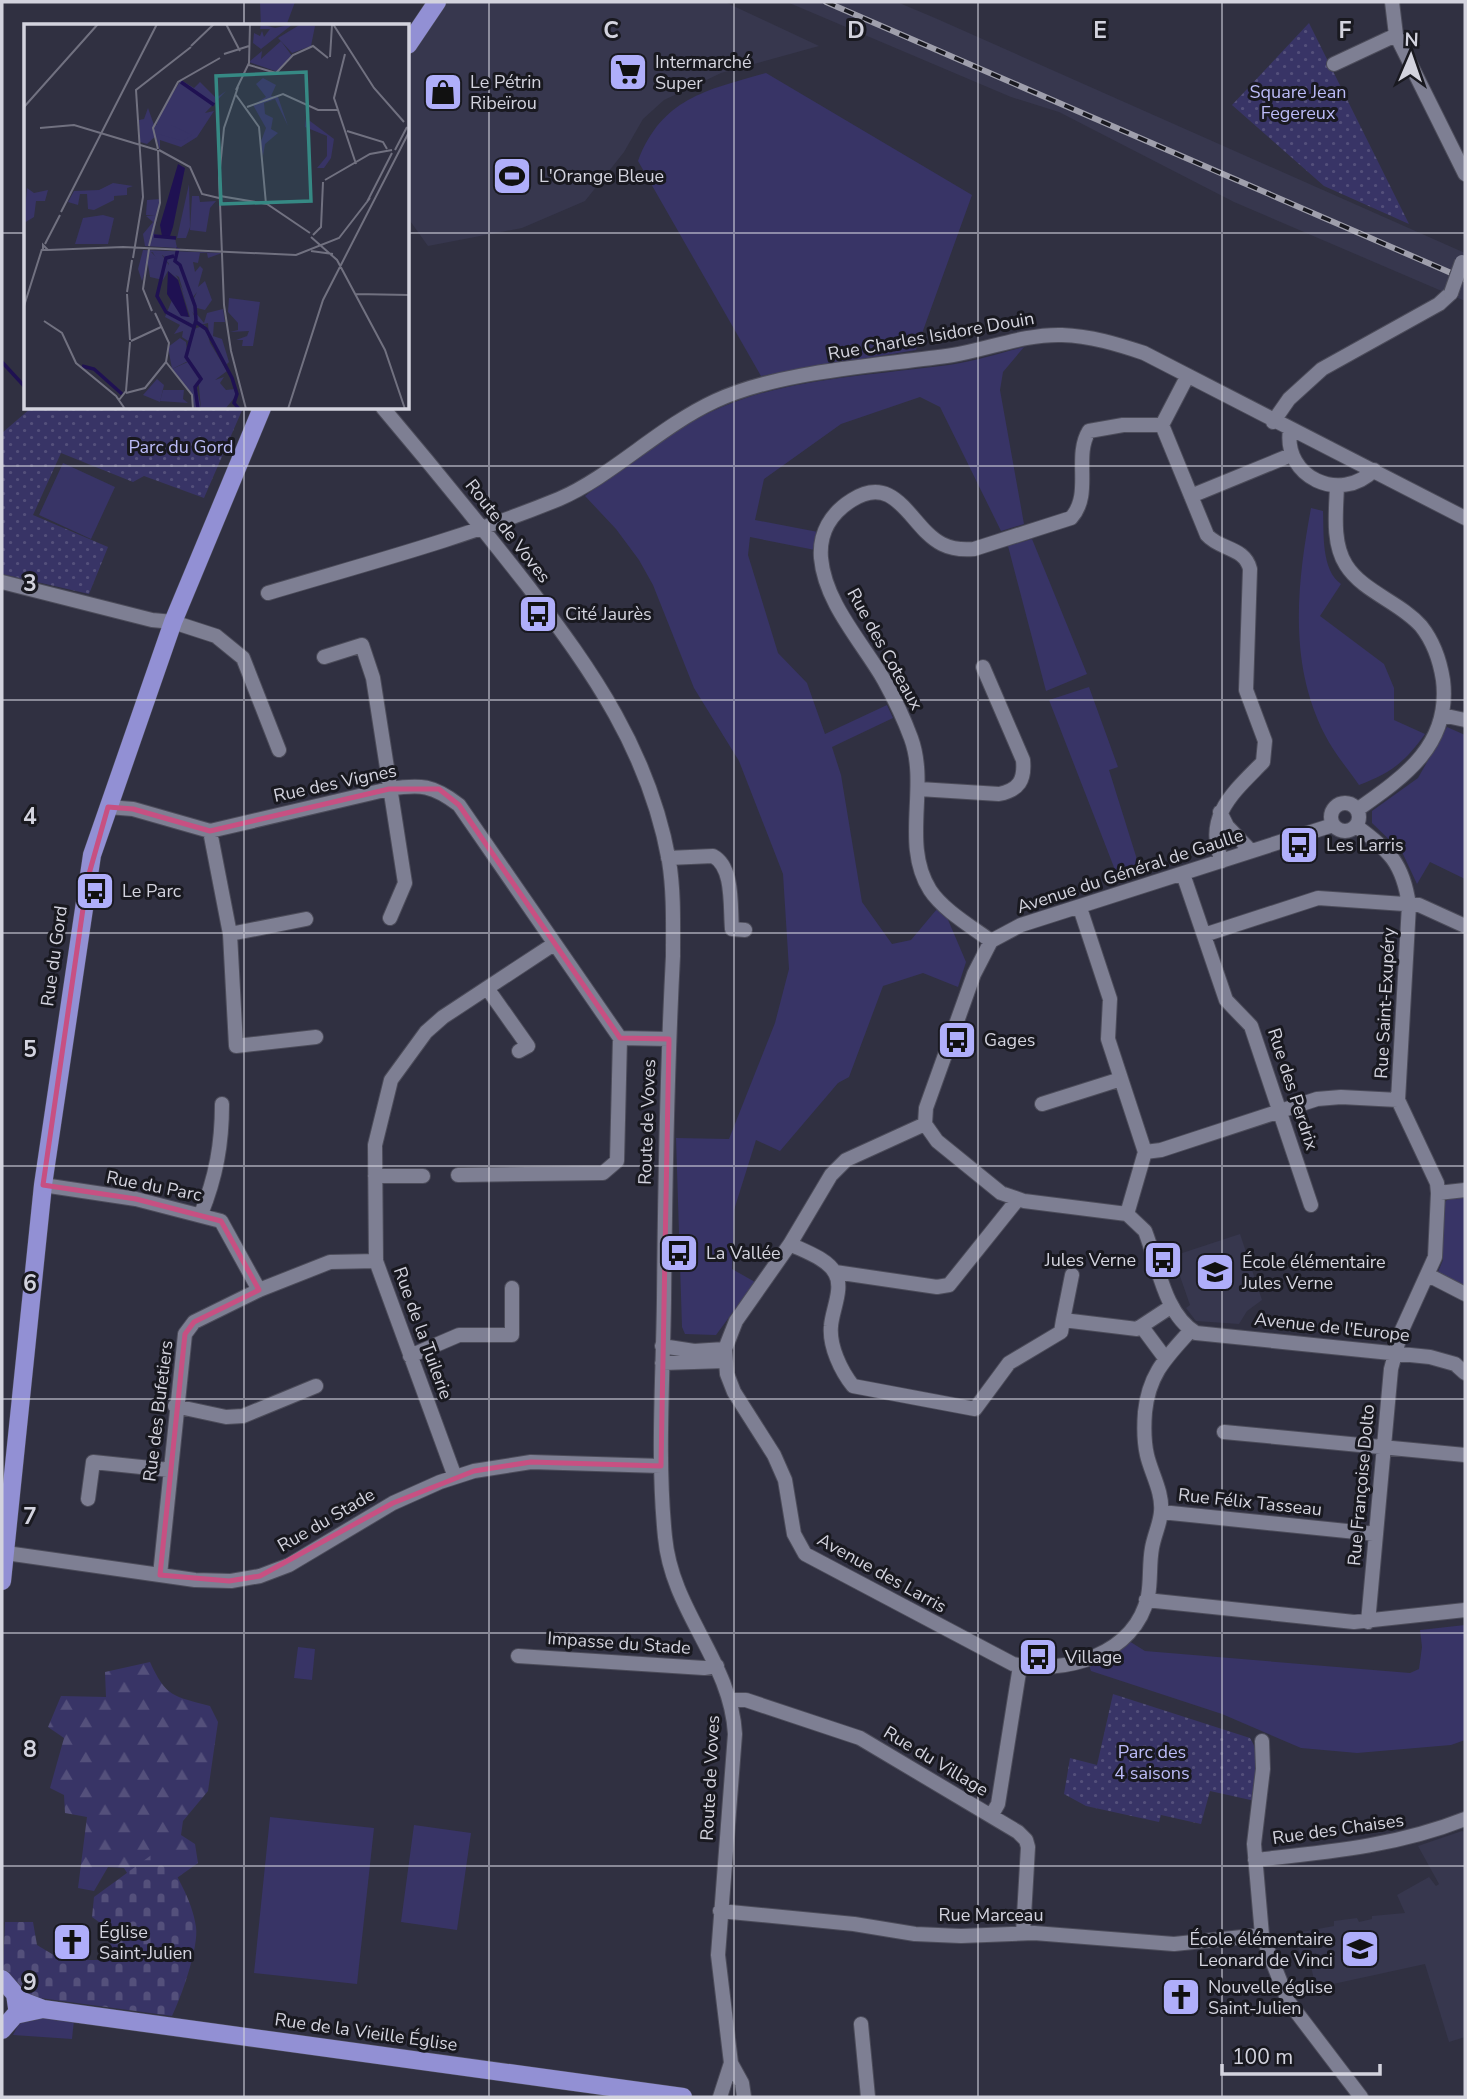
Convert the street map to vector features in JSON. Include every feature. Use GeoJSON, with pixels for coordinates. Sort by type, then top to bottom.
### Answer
{"type":"FeatureCollection","features":[{"type":"Feature","properties":{"kind":"main road"},"geometry":{"type":"LineString","coordinates":[[410,43],[437,2]]}},
{"type":"Feature","properties":{"kind":"main road","name":"Rue du Gord"},"geometry":{"type":"LineString","coordinates":[[2,1581],[43,1185],[87,880],[108,807],[173,622],[261,410]]}},
{"type":"Feature","properties":{"kind":"main road","name":"Rue de la Vieille Église"},"geometry":{"type":"LineString","coordinates":[[6,2005],[683,2097]]}},
{"type":"Feature","properties":{"kind":"street"},"geometry":{"type":"LineString","coordinates":[[1392,2],[1396,35],[1465,174]]}},
{"type":"Feature","properties":{"kind":"street"},"geometry":{"type":"LineString","coordinates":[[1334,64],[1396,35]]}},
{"type":"Feature","properties":{"kind":"street"},"geometry":{"type":"LineString","coordinates":[[1273,422],[1291,397],[1322,369],[1439,304],[1451,293],[1464,258]]}},
{"type":"Feature","properties":{"kind":"street","name":"Rue Charles Isidore Douin"},"geometry":{"type":"LineString","coordinates":[[268,593],[484,529],[573,492],[675,421],[718,400],[786,380],[956,355],[1032,337],[1058,335],[1111,342],[1144,354],[1273,422],[1465,517]]}},
{"type":"Feature","properties":{"kind":"street"},"geometry":{"type":"LineString","coordinates":[[1187,377],[1162,425],[1209,537],[1239,552],[1248,560],[1250,569],[1245,690],[1265,741],[1263,762],[1222,806],[1216,840],[1222,861]]}},
{"type":"Feature","properties":{"kind":"street","name":"Route de Voves"},"geometry":{"type":"LineString","coordinates":[[385,410],[484,529],[608,696],[648,783],[668,858],[673,911],[661,1466],[665,1538],[670,1569],[684,1608],[717,1666],[731,1700],[735,1734],[720,1911],[719,1977],[731,2063]]}},
{"type":"Feature","properties":{"kind":"street","name":"Rue des Coteaux"},"geometry":{"type":"LineString","coordinates":[[991,941],[931,891],[920,864],[916,840],[919,789],[911,738],[885,683],[835,602],[825,577],[821,557],[822,538],[829,520],[841,508],[855,498],[872,492],[887,495],[903,504],[931,536],[960,550],[974,549],[1071,518],[1077,512],[1081,499],[1084,441],[1089,431],[1123,425],[1162,425]]}},
{"type":"Feature","properties":{"kind":"street"},"geometry":{"type":"LineString","coordinates":[[1290,430],[1291,455],[1306,475],[1322,484],[1337,486],[1366,478],[1374,470]]}},
{"type":"Feature","properties":{"kind":"street"},"geometry":{"type":"LineString","coordinates":[[1191,496],[1291,455]]}},
{"type":"Feature","properties":{"kind":"street"},"geometry":{"type":"LineString","coordinates":[[1337,486],[1339,550],[1347,567],[1413,620],[1434,648],[1444,694],[1442,715],[1435,739],[1422,759],[1399,781],[1357,810]]}},
{"type":"Feature","properties":{"kind":"street"},"geometry":{"type":"LineString","coordinates":[[2,582],[173,622],[216,636],[243,658],[279,750]]}},
{"type":"Feature","properties":{"kind":"street"},"geometry":{"type":"LineString","coordinates":[[324,657],[362,645],[373,678],[405,883],[390,918]]}},
{"type":"Feature","properties":{"kind":"street"},"geometry":{"type":"LineString","coordinates":[[919,789],[999,794],[1012,792],[1020,784],[1024,772],[1023,760],[983,667]]}},
{"type":"Feature","properties":{"kind":"street"},"geometry":{"type":"LineString","coordinates":[[1442,715],[1465,720]]}},
{"type":"Feature","properties":{"kind":"street","name":"Rue des Vignes"},"geometry":{"type":"LineString","coordinates":[[108,807],[133,809],[210,831],[389,789],[416,785],[439,789],[459,804],[577,979],[621,1038]]}},
{"type":"Feature","properties":{"kind":"street"},"geometry":{"type":"LineString","coordinates":[[1346,803],[1357,810],[1359,818],[1356,826],[1344,831],[1333,825],[1332,812],[1337,805],[1346,803]]}},
{"type":"Feature","properties":{"kind":"street"},"geometry":{"type":"LineString","coordinates":[[1220,812],[1227,826],[1251,851]]}},
{"type":"Feature","properties":{"kind":"street","name":"Avenue du Général de Gaulle"},"geometry":{"type":"LineString","coordinates":[[991,941],[1021,925],[1333,825]]}},
{"type":"Feature","properties":{"kind":"street","name":"Rue Saint-Exupéry"},"geometry":{"type":"LineString","coordinates":[[1356,826],[1395,859],[1406,883],[1409,905],[1398,1100],[1437,1183],[1438,1193],[1435,1257],[1401,1332],[1396,1353]]}},
{"type":"Feature","properties":{"kind":"street"},"geometry":{"type":"LineString","coordinates":[[210,831],[230,934],[236,1046],[316,1037]]}},
{"type":"Feature","properties":{"kind":"street"},"geometry":{"type":"LineString","coordinates":[[668,858],[713,856],[719,859],[726,867],[732,929],[745,930]]}},
{"type":"Feature","properties":{"kind":"street","name":"Rue des Perdrix"},"geometry":{"type":"LineString","coordinates":[[1184,874],[1226,1000],[1251,1026],[1311,1205]]}},
{"type":"Feature","properties":{"kind":"street"},"geometry":{"type":"LineString","coordinates":[[1203,934],[1307,899],[1391,901],[1419,905],[1465,926]]}},
{"type":"Feature","properties":{"kind":"street"},"geometry":{"type":"LineString","coordinates":[[1080,908],[1110,999],[1108,1039],[1145,1152],[1127,1214]]}},
{"type":"Feature","properties":{"kind":"street"},"geometry":{"type":"LineString","coordinates":[[230,934],[306,919]]}},
{"type":"Feature","properties":{"kind":"street"},"geometry":{"type":"LineString","coordinates":[[991,941],[961,1011],[926,1108],[925,1124],[948,1150],[1002,1192],[1018,1199],[1127,1214],[1145,1231],[1172,1306],[1183,1325],[1191,1330],[1165,1358],[1152,1382],[1145,1412],[1147,1455],[1161,1512],[1152,1546],[1146,1600],[1126,1636],[1101,1655],[1073,1662],[1020,1666],[998,1804],[991,1816]]}},
{"type":"Feature","properties":{"kind":"street","name":"Rue de la Tuilerie"},"geometry":{"type":"LineString","coordinates":[[455,1477],[376,1261],[375,1145],[391,1080],[426,1032],[554,944]]}},
{"type":"Feature","properties":{"kind":"street"},"geometry":{"type":"LineString","coordinates":[[487,988],[528,1046],[519,1051]]}},
{"type":"Feature","properties":{"kind":"street"},"geometry":{"type":"LineString","coordinates":[[458,1175],[603,1173],[612,1169],[617,1161],[621,1038],[669,1039]]}},
{"type":"Feature","properties":{"kind":"street"},"geometry":{"type":"LineString","coordinates":[[1042,1104],[1121,1079]]}},
{"type":"Feature","properties":{"kind":"street"},"geometry":{"type":"LineString","coordinates":[[1145,1152],[1161,1150],[1279,1111],[1332,1097],[1398,1100]]}},
{"type":"Feature","properties":{"kind":"street"},"geometry":{"type":"LineString","coordinates":[[201,1214],[214,1182],[222,1135],[222,1104]]}},
{"type":"Feature","properties":{"kind":"street"},"geometry":{"type":"LineString","coordinates":[[725,1356],[736,1321],[790,1244],[831,1175],[846,1160],[925,1124]]}},
{"type":"Feature","properties":{"kind":"street"},"geometry":{"type":"LineString","coordinates":[[375,1176],[423,1176]]}},
{"type":"Feature","properties":{"kind":"street","name":"Rue du Parc"},"geometry":{"type":"LineString","coordinates":[[43,1185],[136,1199],[221,1221],[259,1290]]}},
{"type":"Feature","properties":{"kind":"street"},"geometry":{"type":"LineString","coordinates":[[1438,1193],[1465,1190]]}},
{"type":"Feature","properties":{"kind":"street"},"geometry":{"type":"LineString","coordinates":[[835,1272],[937,1287],[949,1286],[1018,1199]]}},
{"type":"Feature","properties":{"kind":"street"},"geometry":{"type":"LineString","coordinates":[[790,1244],[828,1264],[835,1272],[838,1281],[831,1329],[841,1371],[853,1386],[975,1409],[1009,1363],[1061,1332],[1072,1275]]}},
{"type":"Feature","properties":{"kind":"street","name":"Rue des Bufetiers"},"geometry":{"type":"LineString","coordinates":[[160,1575],[175,1406],[185,1334],[194,1322],[259,1290],[330,1262],[376,1261]]}},
{"type":"Feature","properties":{"kind":"street"},"geometry":{"type":"LineString","coordinates":[[1428,1275],[1465,1294]]}},
{"type":"Feature","properties":{"kind":"street"},"geometry":{"type":"LineString","coordinates":[[410,1356],[459,1335],[512,1335],[512,1288]]}},
{"type":"Feature","properties":{"kind":"street"},"geometry":{"type":"LineString","coordinates":[[1063,1320],[1128,1329],[1142,1327],[1172,1306]]}},
{"type":"Feature","properties":{"kind":"street"},"geometry":{"type":"LineString","coordinates":[[1142,1327],[1165,1358]]}},
{"type":"Feature","properties":{"kind":"street","name":"Avenue de l'Europe"},"geometry":{"type":"LineString","coordinates":[[1191,1330],[1214,1336],[1443,1359],[1465,1373]]}},
{"type":"Feature","properties":{"kind":"street"},"geometry":{"type":"LineString","coordinates":[[662,1346],[725,1356]]}},
{"type":"Feature","properties":{"kind":"street","name":"Rue Françoise Dolto"},"geometry":{"type":"LineString","coordinates":[[1368,1622],[1391,1369],[1396,1353]]}},
{"type":"Feature","properties":{"kind":"street"},"geometry":{"type":"LineString","coordinates":[[662,1363],[725,1356]]}},
{"type":"Feature","properties":{"kind":"street","name":"Avenue des Larris"},"geometry":{"type":"LineString","coordinates":[[725,1356],[734,1392],[774,1455],[785,1479],[794,1534],[805,1554],[996,1657],[1020,1666]]}},
{"type":"Feature","properties":{"kind":"street"},"geometry":{"type":"LineString","coordinates":[[175,1406],[226,1418],[243,1416],[316,1386]]}},
{"type":"Feature","properties":{"kind":"street"},"geometry":{"type":"LineString","coordinates":[[1224,1432],[1465,1455]]}},
{"type":"Feature","properties":{"kind":"street"},"geometry":{"type":"LineString","coordinates":[[88,1499],[93,1462],[170,1470]]}},
{"type":"Feature","properties":{"kind":"street","name":"Rue du Stade"},"geometry":{"type":"LineString","coordinates":[[6,1553],[160,1575],[229,1581],[260,1576],[289,1565],[393,1503],[455,1477],[531,1462],[661,1466]]}},
{"type":"Feature","properties":{"kind":"street","name":"Rue Félix Tasseau"},"geometry":{"type":"LineString","coordinates":[[1161,1512],[1376,1534]]}},
{"type":"Feature","properties":{"kind":"street"},"geometry":{"type":"LineString","coordinates":[[1146,1600],[1368,1622],[1465,1610]]}},
{"type":"Feature","properties":{"kind":"street","name":"Impasse du Stade"},"geometry":{"type":"LineString","coordinates":[[518,1656],[704,1668],[717,1666]]}},
{"type":"Feature","properties":{"kind":"street","name":"Rue du Village"},"geometry":{"type":"LineString","coordinates":[[731,1700],[746,1700],[860,1738],[991,1816],[1026,1840],[1028,1857],[1023,1933]]}},
{"type":"Feature","properties":{"kind":"street"},"geometry":{"type":"LineString","coordinates":[[1262,1741],[1255,1860],[1262,1935],[1288,2001],[1361,2097]]}},
{"type":"Feature","properties":{"kind":"street","name":"Rue des Chaises"},"geometry":{"type":"LineString","coordinates":[[1255,1860],[1351,1850],[1415,1837],[1465,1819]]}},
{"type":"Feature","properties":{"kind":"street","name":"Rue Marceau"},"geometry":{"type":"LineString","coordinates":[[720,1911],[854,1924],[915,1934],[961,1936],[1023,1933],[1174,1944],[1262,1935]]}},
{"type":"Feature","properties":{"kind":"street"},"geometry":{"type":"LineString","coordinates":[[861,2024],[868,2097]]}},
{"type":"Feature","properties":{"kind":"street"},"geometry":{"type":"LineString","coordinates":[[720,2097],[731,2063]]}},
{"type":"Feature","properties":{"kind":"street"},"geometry":{"type":"LineString","coordinates":[[731,2063],[742,2082],[744,2097]]}},
{"type":"Feature","properties":{"kind":"highlighted area"},"geometry":{"type":"Polygon","coordinates":[[[389,789],[439,789],[459,805],[620,1038],[669,1039],[661,1466],[531,1462],[474,1471],[393,1503],[260,1576],[229,1581],[160,1575],[185,1334],[194,1322],[259,1290],[221,1221],[136,1199],[43,1185],[87,881],[108,807],[133,809],[210,831],[389,789]]]}},
{"type":"Feature","properties":{"kind":"shaded area"},"geometry":{"type":"Polygon","coordinates":[[[445,2],[725,2],[819,46],[721,73],[664,100],[643,119],[624,152],[585,201],[522,228],[428,246],[410,221],[410,56],[445,2]]]}},
{"type":"Feature","properties":{"kind":"shaded area"},"geometry":{"type":"Polygon","coordinates":[[[787,2],[897,2],[935,18],[1465,253],[1465,301],[1234,202],[1059,112],[1011,97],[787,2]]]}},
{"type":"Feature","properties":{"kind":"shaded area","name":"École élémentaire Jules Verne"},"geometry":{"type":"Polygon","coordinates":[[[1240,1234],[1262,1300],[1247,1311],[1239,1324],[1196,1321],[1186,1308],[1190,1305],[1173,1256],[1240,1234]]]}},
{"type":"Feature","properties":{"kind":"shaded area"},"geometry":{"type":"Polygon","coordinates":[[[1465,1832],[1465,2037],[1449,2042],[1425,1964],[1324,1986],[1323,1982],[1315,1984],[1310,1962],[1317,1960],[1316,1953],[1300,1956],[1296,1933],[1334,1926],[1334,1921],[1357,1918],[1359,1922],[1372,1919],[1372,1916],[1405,1913],[1397,1895],[1429,1877],[1436,1886],[1439,1884],[1418,1846],[1465,1832]]]}},
{"type":"Feature","properties":{"kind":"green space"},"geometry":{"type":"Polygon","coordinates":[[[260,2],[295,2],[287,24],[261,24],[260,2]]]}},
{"type":"Feature","properties":{"kind":"green space","name":"Square Jean Fegereux"},"geometry":{"type":"Polygon","coordinates":[[[1309,23],[1409,224],[1324,186],[1232,105],[1309,23]]]}},
{"type":"Feature","properties":{"kind":"green space"},"geometry":{"type":"Polygon","coordinates":[[[766,73],[972,195],[916,350],[761,376],[638,161],[648,140],[673,110],[706,92],[766,73]]]}},
{"type":"Feature","properties":{"kind":"green space"},"geometry":{"type":"Polygon","coordinates":[[[1024,347],[1003,372],[1000,390],[1024,524],[1001,531],[940,407],[920,397],[841,424],[764,479],[755,520],[818,532],[815,550],[750,537],[748,555],[778,653],[807,683],[825,734],[887,705],[893,718],[832,747],[841,775],[862,902],[892,944],[911,940],[937,909],[946,915],[966,962],[958,987],[923,973],[883,986],[849,1077],[838,1083],[780,1151],[756,1140],[734,1210],[732,1269],[755,1282],[716,1335],[685,1334],[682,1327],[676,1138],[729,1139],[775,1023],[789,969],[783,874],[739,761],[694,688],[653,585],[639,560],[616,529],[585,496],[680,428],[743,399],[815,382],[962,363],[1024,347]]]}},
{"type":"Feature","properties":{"kind":"green space","name":"Parc du Gord"},"geometry":{"type":"Polygon","coordinates":[[[29,410],[242,410],[204,498],[144,476],[133,482],[61,453],[33,515],[108,547],[89,594],[2,574],[2,433],[29,410]]]}},
{"type":"Feature","properties":{"kind":"green space"},"geometry":{"type":"Polygon","coordinates":[[[63,463],[115,487],[91,539],[39,515],[63,463]]]}},
{"type":"Feature","properties":{"kind":"green space"},"geometry":{"type":"Polygon","coordinates":[[[1311,508],[1323,511],[1327,561],[1330,570],[1341,584],[1320,616],[1384,664],[1394,688],[1394,720],[1425,734],[1396,766],[1359,785],[1325,735],[1305,680],[1299,623],[1300,594],[1311,508]]]}},
{"type":"Feature","properties":{"kind":"green space"},"geometry":{"type":"Polygon","coordinates":[[[1032,539],[1087,674],[1046,691],[1008,546],[1032,539]]]}},
{"type":"Feature","properties":{"kind":"green space"},"geometry":{"type":"Polygon","coordinates":[[[1089,687],[1118,767],[1109,770],[1140,869],[1117,875],[1049,700],[1089,687]]]}},
{"type":"Feature","properties":{"kind":"green space"},"geometry":{"type":"Polygon","coordinates":[[[1447,727],[1465,735],[1465,879],[1430,862],[1417,884],[1402,852],[1372,823],[1372,811],[1418,778],[1447,727]]]}},
{"type":"Feature","properties":{"kind":"green space"},"geometry":{"type":"Polygon","coordinates":[[[1465,1196],[1465,1288],[1438,1272],[1443,1260],[1443,1204],[1450,1197],[1465,1196]]]}},
{"type":"Feature","properties":{"kind":"green space"},"geometry":{"type":"Polygon","coordinates":[[[1465,1625],[1465,1740],[1451,1745],[1357,1753],[1301,1748],[1222,1714],[1091,1671],[1089,1665],[1109,1657],[1129,1641],[1145,1651],[1410,1673],[1419,1669],[1422,1647],[1420,1630],[1465,1625]]]}},
{"type":"Feature","properties":{"kind":"green space"},"geometry":{"type":"Polygon","coordinates":[[[298,1647],[315,1649],[312,1680],[294,1678],[298,1647]]]}},
{"type":"Feature","properties":{"kind":"green space"},"geometry":{"type":"Polygon","coordinates":[[[150,1662],[166,1689],[179,1697],[210,1706],[218,1722],[208,1791],[183,1821],[181,1835],[195,1844],[198,1863],[143,1899],[124,1868],[108,1867],[94,1891],[78,1888],[87,1817],[65,1813],[64,1795],[50,1788],[64,1738],[48,1727],[61,1696],[106,1697],[105,1672],[150,1662]]]}},
{"type":"Feature","properties":{"kind":"green space","name":"Parc des 4 saisons"},"geometry":{"type":"Polygon","coordinates":[[[1113,1694],[1250,1738],[1257,1761],[1255,1801],[1210,1791],[1201,1824],[1161,1815],[1159,1822],[1086,1806],[1064,1794],[1070,1758],[1097,1765],[1113,1694]]]}},
{"type":"Feature","properties":{"kind":"green space"},"geometry":{"type":"Polygon","coordinates":[[[270,1817],[374,1828],[357,1984],[254,1973],[270,1817]]]}},
{"type":"Feature","properties":{"kind":"green space"},"geometry":{"type":"Polygon","coordinates":[[[414,1825],[471,1833],[457,1930],[401,1922],[414,1825]]]}},
{"type":"Feature","properties":{"kind":"green space"},"geometry":{"type":"Polygon","coordinates":[[[161,1848],[187,1896],[196,1927],[192,1959],[172,2016],[33,1997],[3,1970],[5,1922],[33,1922],[37,1945],[62,1960],[102,1960],[111,1943],[110,1930],[92,1917],[94,1897],[161,1848]]]}},
{"type":"Feature","properties":{"kind":"green space"},"geometry":{"type":"Polygon","coordinates":[[[42,2016],[74,2020],[72,2039],[13,2035],[22,2018],[42,2016]]]}},
{"type":"Feature","properties":{"kind":"waterway"},"geometry":{"type":"LineString","coordinates":[[2,362],[24,386]]}},
{"type":"Feature","properties":{"kind":"railway"},"geometry":{"type":"LineString","coordinates":[[826,2],[1465,279]]}},
{"type":"Feature","properties":{"kind":"place","name":"Intermarché Super"},"geometry":{"type":"Point","coordinates":[628,72]}},
{"type":"Feature","properties":{"kind":"place","name":"Le Pétrin Ribeïrou"},"geometry":{"type":"Point","coordinates":[443,92]}},
{"type":"Feature","properties":{"kind":"place","name":"L'Orange Bleue"},"geometry":{"type":"Point","coordinates":[512,176]}},
{"type":"Feature","properties":{"kind":"place","name":"Cité Jaurès"},"geometry":{"type":"Point","coordinates":[538,614]}},
{"type":"Feature","properties":{"kind":"place","name":"Les Larris"},"geometry":{"type":"Point","coordinates":[1299,845]}},
{"type":"Feature","properties":{"kind":"place","name":"Le Parc"},"geometry":{"type":"Point","coordinates":[95,891]}},
{"type":"Feature","properties":{"kind":"place","name":"Gages"},"geometry":{"type":"Point","coordinates":[957,1040]}},
{"type":"Feature","properties":{"kind":"place","name":"La Vallée"},"geometry":{"type":"Point","coordinates":[679,1253]}},
{"type":"Feature","properties":{"kind":"place","name":"Jules Verne"},"geometry":{"type":"Point","coordinates":[1163,1260]}},
{"type":"Feature","properties":{"kind":"place","name":"École élémentaire Jules Verne"},"geometry":{"type":"Point","coordinates":[1215,1272]}},
{"type":"Feature","properties":{"kind":"place","name":"Village"},"geometry":{"type":"Point","coordinates":[1038,1657]}},
{"type":"Feature","properties":{"kind":"place","name":"Église Saint-Julien"},"geometry":{"type":"Point","coordinates":[72,1942]}},
{"type":"Feature","properties":{"kind":"place","name":"École élémentaire Leonard de Vinci"},"geometry":{"type":"Point","coordinates":[1360,1949]}},
{"type":"Feature","properties":{"kind":"place","name":"Nouvelle église Saint-Julien"},"geometry":{"type":"Point","coordinates":[1181,1997]}}]}
